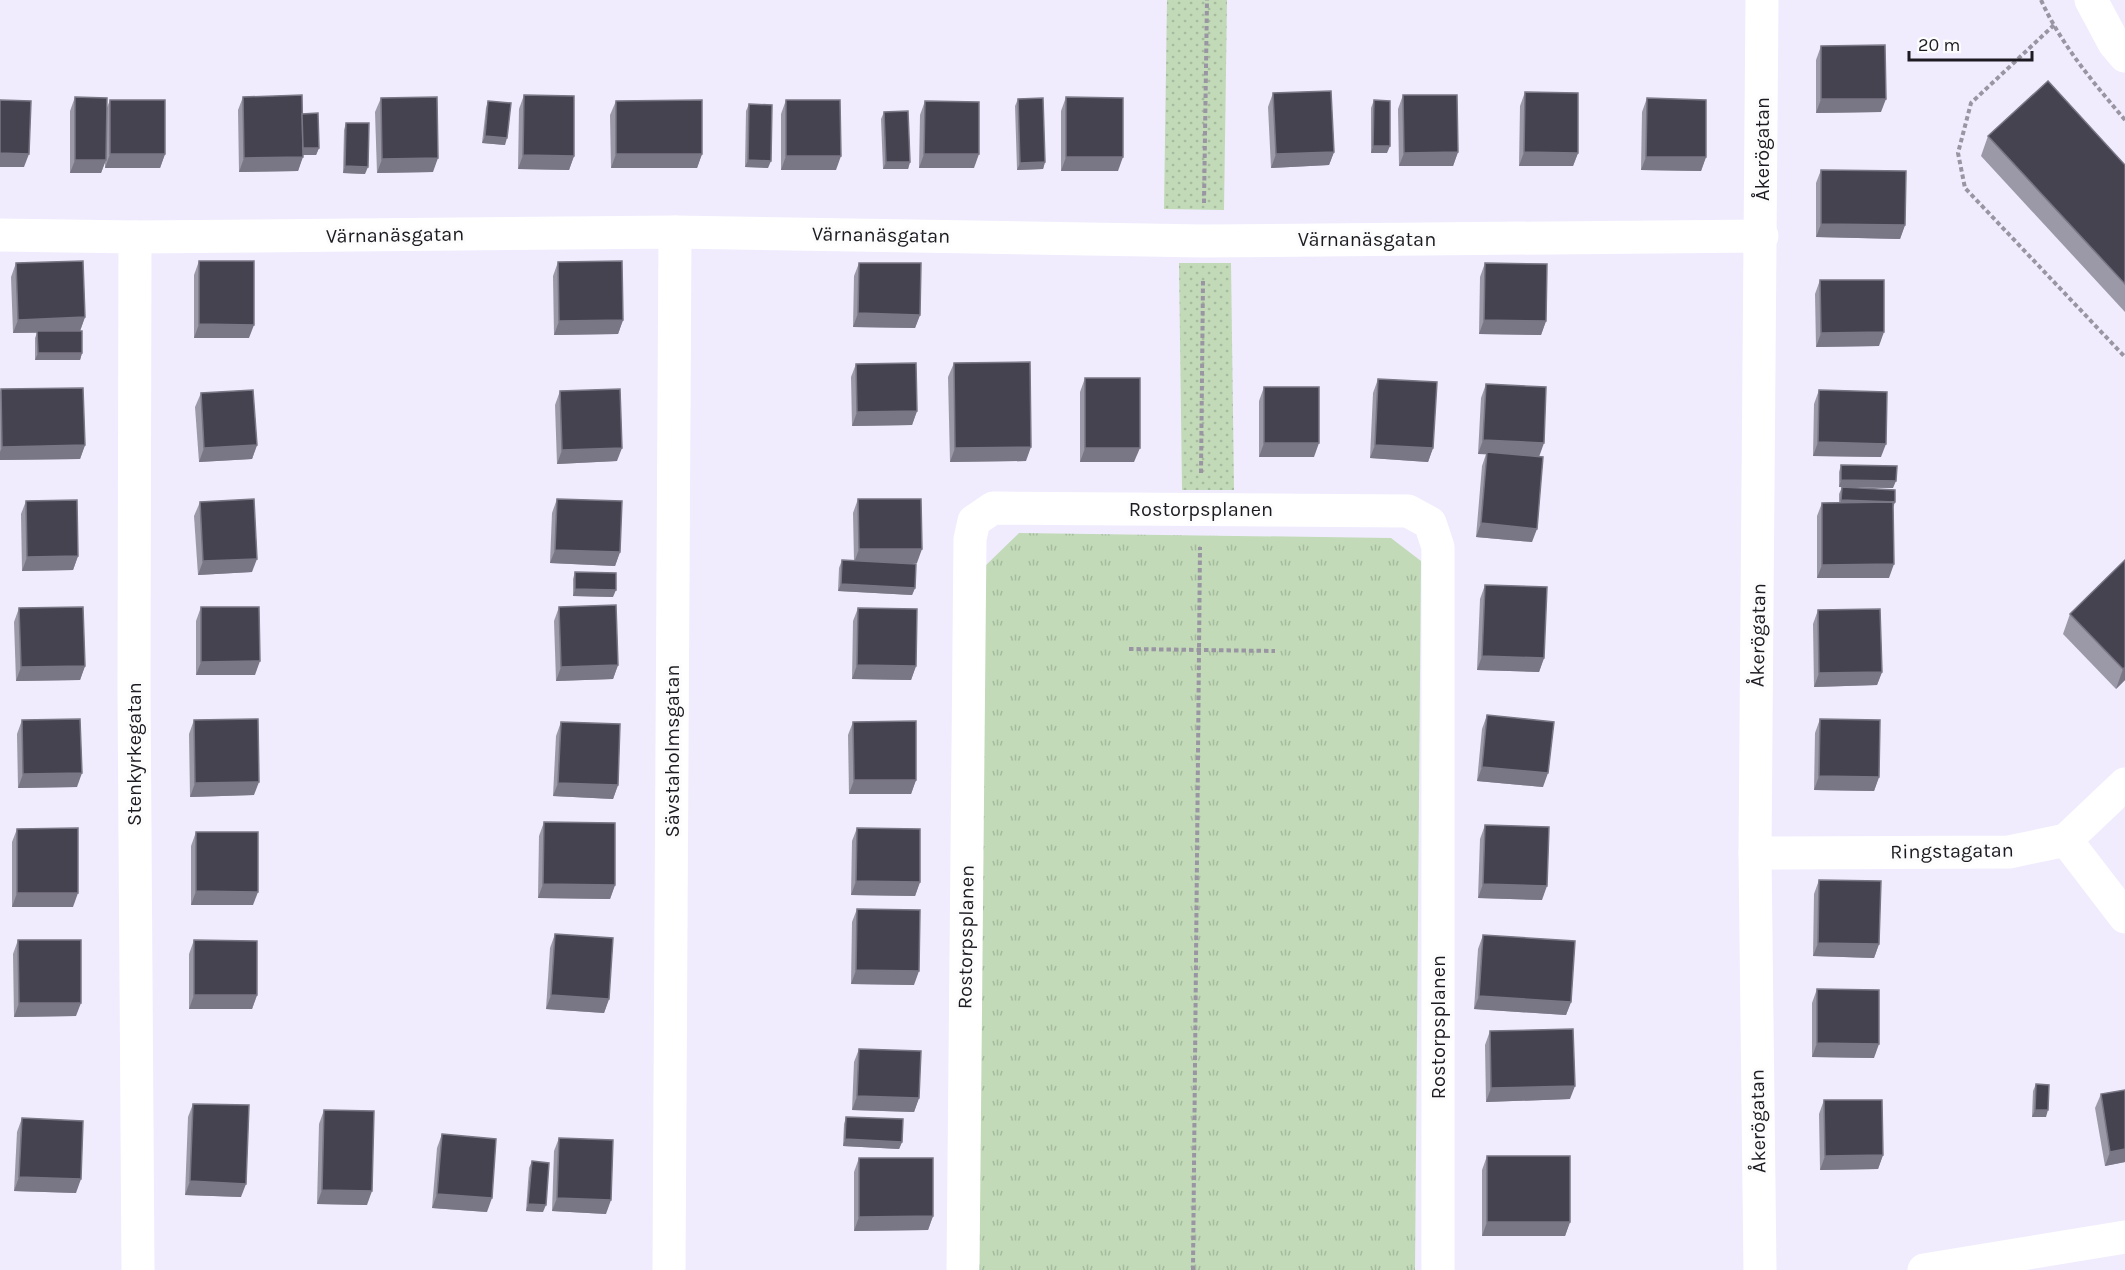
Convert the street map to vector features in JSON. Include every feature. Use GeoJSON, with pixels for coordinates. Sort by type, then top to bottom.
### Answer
{"type":"FeatureCollection","features":[{"type":"Feature","properties":{"kind":"street","name":"Åkerögatan"},"geometry":{"type":"LineString","coordinates":[[1760,1270],[1755,853],[1762,236],[1762,0]]}},
{"type":"Feature","properties":{"kind":"street"},"geometry":{"type":"LineString","coordinates":[[2091,0],[2114,43],[2125,56]]}},
{"type":"Feature","properties":{"kind":"street","name":"Värnanäsgatan"},"geometry":{"type":"LineString","coordinates":[[0,235],[135,237],[675,232],[1203,241],[1762,236]]}},
{"type":"Feature","properties":{"kind":"street","name":"Sävstaholmsgatan"},"geometry":{"type":"LineString","coordinates":[[669,1270],[675,232]]}},
{"type":"Feature","properties":{"kind":"street","name":"Stenkyrkegatan"},"geometry":{"type":"LineString","coordinates":[[135,237],[134,702],[138,1270]]}},
{"type":"Feature","properties":{"kind":"street","name":"Rostorpsplanen"},"geometry":{"type":"LineString","coordinates":[[963,1270],[970,539],[974,521],[993,508],[1408,511],[1430,523],[1438,547],[1438,1270]]}},
{"type":"Feature","properties":{"kind":"street"},"geometry":{"type":"LineString","coordinates":[[2125,784],[2066,840],[2125,916]]}},
{"type":"Feature","properties":{"kind":"street","name":"Ringstagatan"},"geometry":{"type":"LineString","coordinates":[[1755,853],[2008,852],[2066,840]]}},
{"type":"Feature","properties":{"kind":"street"},"geometry":{"type":"LineString","coordinates":[[1924,1270],[2125,1237]]}},
{"type":"Feature","properties":{"kind":"path"},"geometry":{"type":"LineString","coordinates":[[1193,1270],[1207,0]]}},
{"type":"Feature","properties":{"kind":"path"},"geometry":{"type":"LineString","coordinates":[[2054,25],[1971,103],[1958,153],[1965,188],[2125,357]]}},
{"type":"Feature","properties":{"kind":"path"},"geometry":{"type":"LineString","coordinates":[[1129,649],[1275,651]]}},
{"type":"Feature","properties":{"kind":"green space"},"geometry":{"type":"Polygon","coordinates":[[[1167,0],[1227,0],[1224,210],[1164,209],[1167,0]]]}},
{"type":"Feature","properties":{"kind":"green space"},"geometry":{"type":"Polygon","coordinates":[[[1179,263],[1231,263],[1234,490],[1182,490],[1179,263]]]}},
{"type":"Feature","properties":{"kind":"green space"},"geometry":{"type":"Polygon","coordinates":[[[1019,533],[1391,538],[1421,561],[1415,1270],[979,1270],[983,568],[1019,533]]]}},
{"type":"Feature","properties":{"kind":"building"},"geometry":{"type":"Polygon","coordinates":[[[1885,45],[1886,99],[1821,99],[1821,46],[1885,45]]]}},
{"type":"Feature","properties":{"kind":"building"},"geometry":{"type":"Polygon","coordinates":[[[2048,81],[2125,165],[2125,284],[1988,136],[2048,81]]]}},
{"type":"Feature","properties":{"kind":"building"},"geometry":{"type":"Polygon","coordinates":[[[1331,91],[1334,152],[1276,154],[1273,93],[1331,91]]]}},
{"type":"Feature","properties":{"kind":"building"},"geometry":{"type":"Polygon","coordinates":[[[1525,92],[1578,93],[1578,153],[1524,152],[1525,92]]]}},
{"type":"Feature","properties":{"kind":"building"},"geometry":{"type":"Polygon","coordinates":[[[302,95],[303,157],[244,158],[243,97],[302,95]]]}},
{"type":"Feature","properties":{"kind":"building"},"geometry":{"type":"Polygon","coordinates":[[[524,95],[574,96],[574,156],[523,155],[524,95]]]}},
{"type":"Feature","properties":{"kind":"building"},"geometry":{"type":"Polygon","coordinates":[[[1403,95],[1457,95],[1458,152],[1404,153],[1403,95]]]}},
{"type":"Feature","properties":{"kind":"building"},"geometry":{"type":"Polygon","coordinates":[[[75,97],[107,98],[106,160],[75,160],[75,97]]]}},
{"type":"Feature","properties":{"kind":"building"},"geometry":{"type":"Polygon","coordinates":[[[437,97],[438,158],[382,159],[381,98],[437,97]]]}},
{"type":"Feature","properties":{"kind":"building"},"geometry":{"type":"Polygon","coordinates":[[[1066,97],[1123,98],[1123,157],[1066,157],[1066,97]]]}},
{"type":"Feature","properties":{"kind":"building"},"geometry":{"type":"Polygon","coordinates":[[[1043,98],[1045,162],[1020,163],[1018,99],[1043,98]]]}},
{"type":"Feature","properties":{"kind":"building"},"geometry":{"type":"Polygon","coordinates":[[[1647,98],[1706,100],[1706,157],[1646,157],[1647,98]]]}},
{"type":"Feature","properties":{"kind":"building"},"geometry":{"type":"Polygon","coordinates":[[[0,100],[31,101],[29,154],[0,153],[0,100]]]}},
{"type":"Feature","properties":{"kind":"building"},"geometry":{"type":"Polygon","coordinates":[[[110,100],[165,100],[165,154],[110,154],[110,100]]]}},
{"type":"Feature","properties":{"kind":"building"},"geometry":{"type":"Polygon","coordinates":[[[702,100],[702,154],[616,154],[616,101],[702,100]]]}},
{"type":"Feature","properties":{"kind":"building"},"geometry":{"type":"Polygon","coordinates":[[[786,100],[840,100],[841,156],[786,156],[786,100]]]}},
{"type":"Feature","properties":{"kind":"building"},"geometry":{"type":"Polygon","coordinates":[[[1374,100],[1390,101],[1390,146],[1373,146],[1374,100]]]}},
{"type":"Feature","properties":{"kind":"building"},"geometry":{"type":"Polygon","coordinates":[[[488,101],[511,103],[507,138],[485,136],[488,101]]]}},
{"type":"Feature","properties":{"kind":"building"},"geometry":{"type":"Polygon","coordinates":[[[925,101],[979,102],[979,154],[924,154],[925,101]]]}},
{"type":"Feature","properties":{"kind":"building"},"geometry":{"type":"Polygon","coordinates":[[[749,104],[772,105],[771,161],[748,160],[749,104]]]}},
{"type":"Feature","properties":{"kind":"building"},"geometry":{"type":"Polygon","coordinates":[[[908,111],[910,162],[886,162],[884,112],[908,111]]]}},
{"type":"Feature","properties":{"kind":"building"},"geometry":{"type":"Polygon","coordinates":[[[318,113],[319,148],[303,148],[302,114],[318,113]]]}},
{"type":"Feature","properties":{"kind":"building"},"geometry":{"type":"Polygon","coordinates":[[[346,123],[369,123],[368,167],[345,166],[346,123]]]}},
{"type":"Feature","properties":{"kind":"building"},"geometry":{"type":"Polygon","coordinates":[[[1821,170],[1906,171],[1905,225],[1821,224],[1821,170]]]}},
{"type":"Feature","properties":{"kind":"building"},"geometry":{"type":"Polygon","coordinates":[[[83,261],[85,317],[18,320],[16,263],[83,261]]]}},
{"type":"Feature","properties":{"kind":"building"},"geometry":{"type":"Polygon","coordinates":[[[199,261],[254,261],[254,325],[199,324],[199,261]]]}},
{"type":"Feature","properties":{"kind":"building"},"geometry":{"type":"Polygon","coordinates":[[[622,261],[623,320],[559,321],[558,262],[622,261]]]}},
{"type":"Feature","properties":{"kind":"building"},"geometry":{"type":"Polygon","coordinates":[[[859,263],[921,263],[920,315],[858,313],[859,263]]]}},
{"type":"Feature","properties":{"kind":"building"},"geometry":{"type":"Polygon","coordinates":[[[1485,263],[1547,264],[1546,321],[1484,320],[1485,263]]]}},
{"type":"Feature","properties":{"kind":"building"},"geometry":{"type":"Polygon","coordinates":[[[1820,280],[1884,280],[1884,332],[1821,333],[1820,280]]]}},
{"type":"Feature","properties":{"kind":"building"},"geometry":{"type":"Polygon","coordinates":[[[37,331],[82,331],[82,353],[38,353],[37,331]]]}},
{"type":"Feature","properties":{"kind":"building"},"geometry":{"type":"Polygon","coordinates":[[[1030,362],[1031,447],[955,448],[954,363],[1030,362]]]}},
{"type":"Feature","properties":{"kind":"building"},"geometry":{"type":"Polygon","coordinates":[[[916,363],[917,411],[857,412],[856,364],[916,363]]]}},
{"type":"Feature","properties":{"kind":"building"},"geometry":{"type":"Polygon","coordinates":[[[1085,378],[1140,378],[1140,448],[1085,448],[1085,378]]]}},
{"type":"Feature","properties":{"kind":"building"},"geometry":{"type":"Polygon","coordinates":[[[1378,379],[1437,382],[1433,448],[1375,445],[1378,379]]]}},
{"type":"Feature","properties":{"kind":"building"},"geometry":{"type":"Polygon","coordinates":[[[1486,384],[1546,387],[1544,443],[1483,440],[1486,384]]]}},
{"type":"Feature","properties":{"kind":"building"},"geometry":{"type":"Polygon","coordinates":[[[1264,387],[1319,387],[1319,443],[1264,443],[1264,387]]]}},
{"type":"Feature","properties":{"kind":"building"},"geometry":{"type":"Polygon","coordinates":[[[83,388],[85,445],[2,447],[1,389],[83,388]]]}},
{"type":"Feature","properties":{"kind":"building"},"geometry":{"type":"Polygon","coordinates":[[[620,389],[622,448],[562,450],[560,391],[620,389]]]}},
{"type":"Feature","properties":{"kind":"building"},"geometry":{"type":"Polygon","coordinates":[[[253,390],[257,445],[204,448],[201,393],[253,390]]]}},
{"type":"Feature","properties":{"kind":"building"},"geometry":{"type":"Polygon","coordinates":[[[1819,390],[1887,392],[1886,444],[1818,442],[1819,390]]]}},
{"type":"Feature","properties":{"kind":"building"},"geometry":{"type":"Polygon","coordinates":[[[1487,452],[1543,457],[1537,529],[1481,523],[1487,452]]]}},
{"type":"Feature","properties":{"kind":"building"},"geometry":{"type":"Polygon","coordinates":[[[1841,465],[1897,466],[1896,481],[1841,480],[1841,465]]]}},
{"type":"Feature","properties":{"kind":"building"},"geometry":{"type":"Polygon","coordinates":[[[1842,487],[1895,490],[1895,502],[1841,500],[1842,487]]]}},
{"type":"Feature","properties":{"kind":"building"},"geometry":{"type":"Polygon","coordinates":[[[254,499],[257,559],[203,561],[200,502],[254,499]]]}},
{"type":"Feature","properties":{"kind":"building"},"geometry":{"type":"Polygon","coordinates":[[[557,499],[622,501],[620,552],[555,550],[557,499]]]}},
{"type":"Feature","properties":{"kind":"building"},"geometry":{"type":"Polygon","coordinates":[[[858,499],[921,499],[922,549],[859,549],[858,499]]]}},
{"type":"Feature","properties":{"kind":"building"},"geometry":{"type":"Polygon","coordinates":[[[77,500],[78,556],[27,557],[26,501],[77,500]]]}},
{"type":"Feature","properties":{"kind":"building"},"geometry":{"type":"Polygon","coordinates":[[[1893,502],[1894,564],[1822,565],[1822,503],[1893,502]]]}},
{"type":"Feature","properties":{"kind":"building"},"geometry":{"type":"Polygon","coordinates":[[[842,560],[916,564],[915,588],[841,584],[842,560]]]}},
{"type":"Feature","properties":{"kind":"building"},"geometry":{"type":"Polygon","coordinates":[[[2125,560],[2125,667],[2123,669],[2070,614],[2125,560]]]}},
{"type":"Feature","properties":{"kind":"building"},"geometry":{"type":"Polygon","coordinates":[[[575,572],[616,573],[616,590],[575,589],[575,572]]]}},
{"type":"Feature","properties":{"kind":"building"},"geometry":{"type":"Polygon","coordinates":[[[1485,585],[1547,587],[1544,658],[1482,656],[1485,585]]]}},
{"type":"Feature","properties":{"kind":"building"},"geometry":{"type":"Polygon","coordinates":[[[616,605],[618,665],[561,667],[559,607],[616,605]]]}},
{"type":"Feature","properties":{"kind":"building"},"geometry":{"type":"Polygon","coordinates":[[[83,607],[85,666],[21,667],[19,608],[83,607]]]}},
{"type":"Feature","properties":{"kind":"building"},"geometry":{"type":"Polygon","coordinates":[[[201,607],[259,607],[260,661],[201,662],[201,607]]]}},
{"type":"Feature","properties":{"kind":"building"},"geometry":{"type":"Polygon","coordinates":[[[858,608],[917,609],[916,666],[857,665],[858,608]]]}},
{"type":"Feature","properties":{"kind":"building"},"geometry":{"type":"Polygon","coordinates":[[[1880,609],[1882,672],[1819,673],[1818,610],[1880,609]]]}},
{"type":"Feature","properties":{"kind":"building"},"geometry":{"type":"Polygon","coordinates":[[[1487,715],[1554,722],[1548,773],[1482,767],[1487,715]]]}},
{"type":"Feature","properties":{"kind":"building"},"geometry":{"type":"Polygon","coordinates":[[[80,719],[82,773],[23,774],[22,720],[80,719]]]}},
{"type":"Feature","properties":{"kind":"building"},"geometry":{"type":"Polygon","coordinates":[[[258,719],[259,782],[195,783],[194,720],[258,719]]]}},
{"type":"Feature","properties":{"kind":"building"},"geometry":{"type":"Polygon","coordinates":[[[1820,719],[1880,720],[1879,777],[1819,776],[1820,719]]]}},
{"type":"Feature","properties":{"kind":"building"},"geometry":{"type":"Polygon","coordinates":[[[916,721],[916,780],[854,780],[853,722],[916,721]]]}},
{"type":"Feature","properties":{"kind":"building"},"geometry":{"type":"Polygon","coordinates":[[[561,722],[620,724],[618,785],[558,783],[561,722]]]}},
{"type":"Feature","properties":{"kind":"building"},"geometry":{"type":"Polygon","coordinates":[[[544,822],[615,823],[615,885],[543,884],[544,822]]]}},
{"type":"Feature","properties":{"kind":"building"},"geometry":{"type":"Polygon","coordinates":[[[1485,825],[1549,827],[1547,886],[1483,884],[1485,825]]]}},
{"type":"Feature","properties":{"kind":"building"},"geometry":{"type":"Polygon","coordinates":[[[78,828],[78,893],[17,893],[17,829],[78,828]]]}},
{"type":"Feature","properties":{"kind":"building"},"geometry":{"type":"Polygon","coordinates":[[[857,828],[920,829],[920,882],[856,881],[857,828]]]}},
{"type":"Feature","properties":{"kind":"building"},"geometry":{"type":"Polygon","coordinates":[[[196,832],[258,832],[258,892],[196,891],[196,832]]]}},
{"type":"Feature","properties":{"kind":"building"},"geometry":{"type":"Polygon","coordinates":[[[1819,880],[1881,881],[1879,944],[1818,943],[1819,880]]]}},
{"type":"Feature","properties":{"kind":"building"},"geometry":{"type":"Polygon","coordinates":[[[857,909],[920,910],[919,971],[856,970],[857,909]]]}},
{"type":"Feature","properties":{"kind":"building"},"geometry":{"type":"Polygon","coordinates":[[[555,934],[613,938],[609,999],[551,995],[555,934]]]}},
{"type":"Feature","properties":{"kind":"building"},"geometry":{"type":"Polygon","coordinates":[[[1483,935],[1575,941],[1571,1002],[1479,996],[1483,935]]]}},
{"type":"Feature","properties":{"kind":"building"},"geometry":{"type":"Polygon","coordinates":[[[18,940],[81,940],[81,1003],[19,1003],[18,940]]]}},
{"type":"Feature","properties":{"kind":"building"},"geometry":{"type":"Polygon","coordinates":[[[194,940],[257,941],[257,995],[194,995],[194,940]]]}},
{"type":"Feature","properties":{"kind":"building"},"geometry":{"type":"Polygon","coordinates":[[[1817,989],[1879,990],[1879,1044],[1817,1043],[1817,989]]]}},
{"type":"Feature","properties":{"kind":"building"},"geometry":{"type":"Polygon","coordinates":[[[1573,1029],[1575,1086],[1491,1088],[1490,1031],[1573,1029]]]}},
{"type":"Feature","properties":{"kind":"building"},"geometry":{"type":"Polygon","coordinates":[[[859,1049],[921,1051],[919,1098],[857,1096],[859,1049]]]}},
{"type":"Feature","properties":{"kind":"building"},"geometry":{"type":"Polygon","coordinates":[[[2036,1084],[2049,1085],[2048,1110],[2035,1110],[2036,1084]]]}},
{"type":"Feature","properties":{"kind":"building"},"geometry":{"type":"Polygon","coordinates":[[[2125,1090],[2125,1149],[2110,1152],[2101,1094],[2125,1090]]]}},
{"type":"Feature","properties":{"kind":"building"},"geometry":{"type":"Polygon","coordinates":[[[1824,1100],[1882,1100],[1883,1155],[1825,1156],[1824,1100]]]}},
{"type":"Feature","properties":{"kind":"building"},"geometry":{"type":"Polygon","coordinates":[[[193,1104],[249,1105],[246,1184],[190,1181],[193,1104]]]}},
{"type":"Feature","properties":{"kind":"building"},"geometry":{"type":"Polygon","coordinates":[[[324,1110],[374,1111],[372,1191],[322,1190],[324,1110]]]}},
{"type":"Feature","properties":{"kind":"building"},"geometry":{"type":"Polygon","coordinates":[[[846,1117],[903,1119],[902,1142],[845,1139],[846,1117]]]}},
{"type":"Feature","properties":{"kind":"building"},"geometry":{"type":"Polygon","coordinates":[[[22,1118],[83,1121],[81,1179],[19,1177],[22,1118]]]}},
{"type":"Feature","properties":{"kind":"building"},"geometry":{"type":"Polygon","coordinates":[[[442,1134],[496,1139],[492,1198],[437,1194],[442,1134]]]}},
{"type":"Feature","properties":{"kind":"building"},"geometry":{"type":"Polygon","coordinates":[[[559,1138],[613,1140],[611,1200],[557,1198],[559,1138]]]}},
{"type":"Feature","properties":{"kind":"building"},"geometry":{"type":"Polygon","coordinates":[[[1487,1156],[1570,1156],[1570,1222],[1487,1222],[1487,1156]]]}},
{"type":"Feature","properties":{"kind":"building"},"geometry":{"type":"Polygon","coordinates":[[[859,1158],[933,1158],[933,1216],[859,1217],[859,1158]]]}},
{"type":"Feature","properties":{"kind":"building"},"geometry":{"type":"Polygon","coordinates":[[[532,1161],[549,1163],[546,1205],[528,1204],[532,1161]]]}}]}
